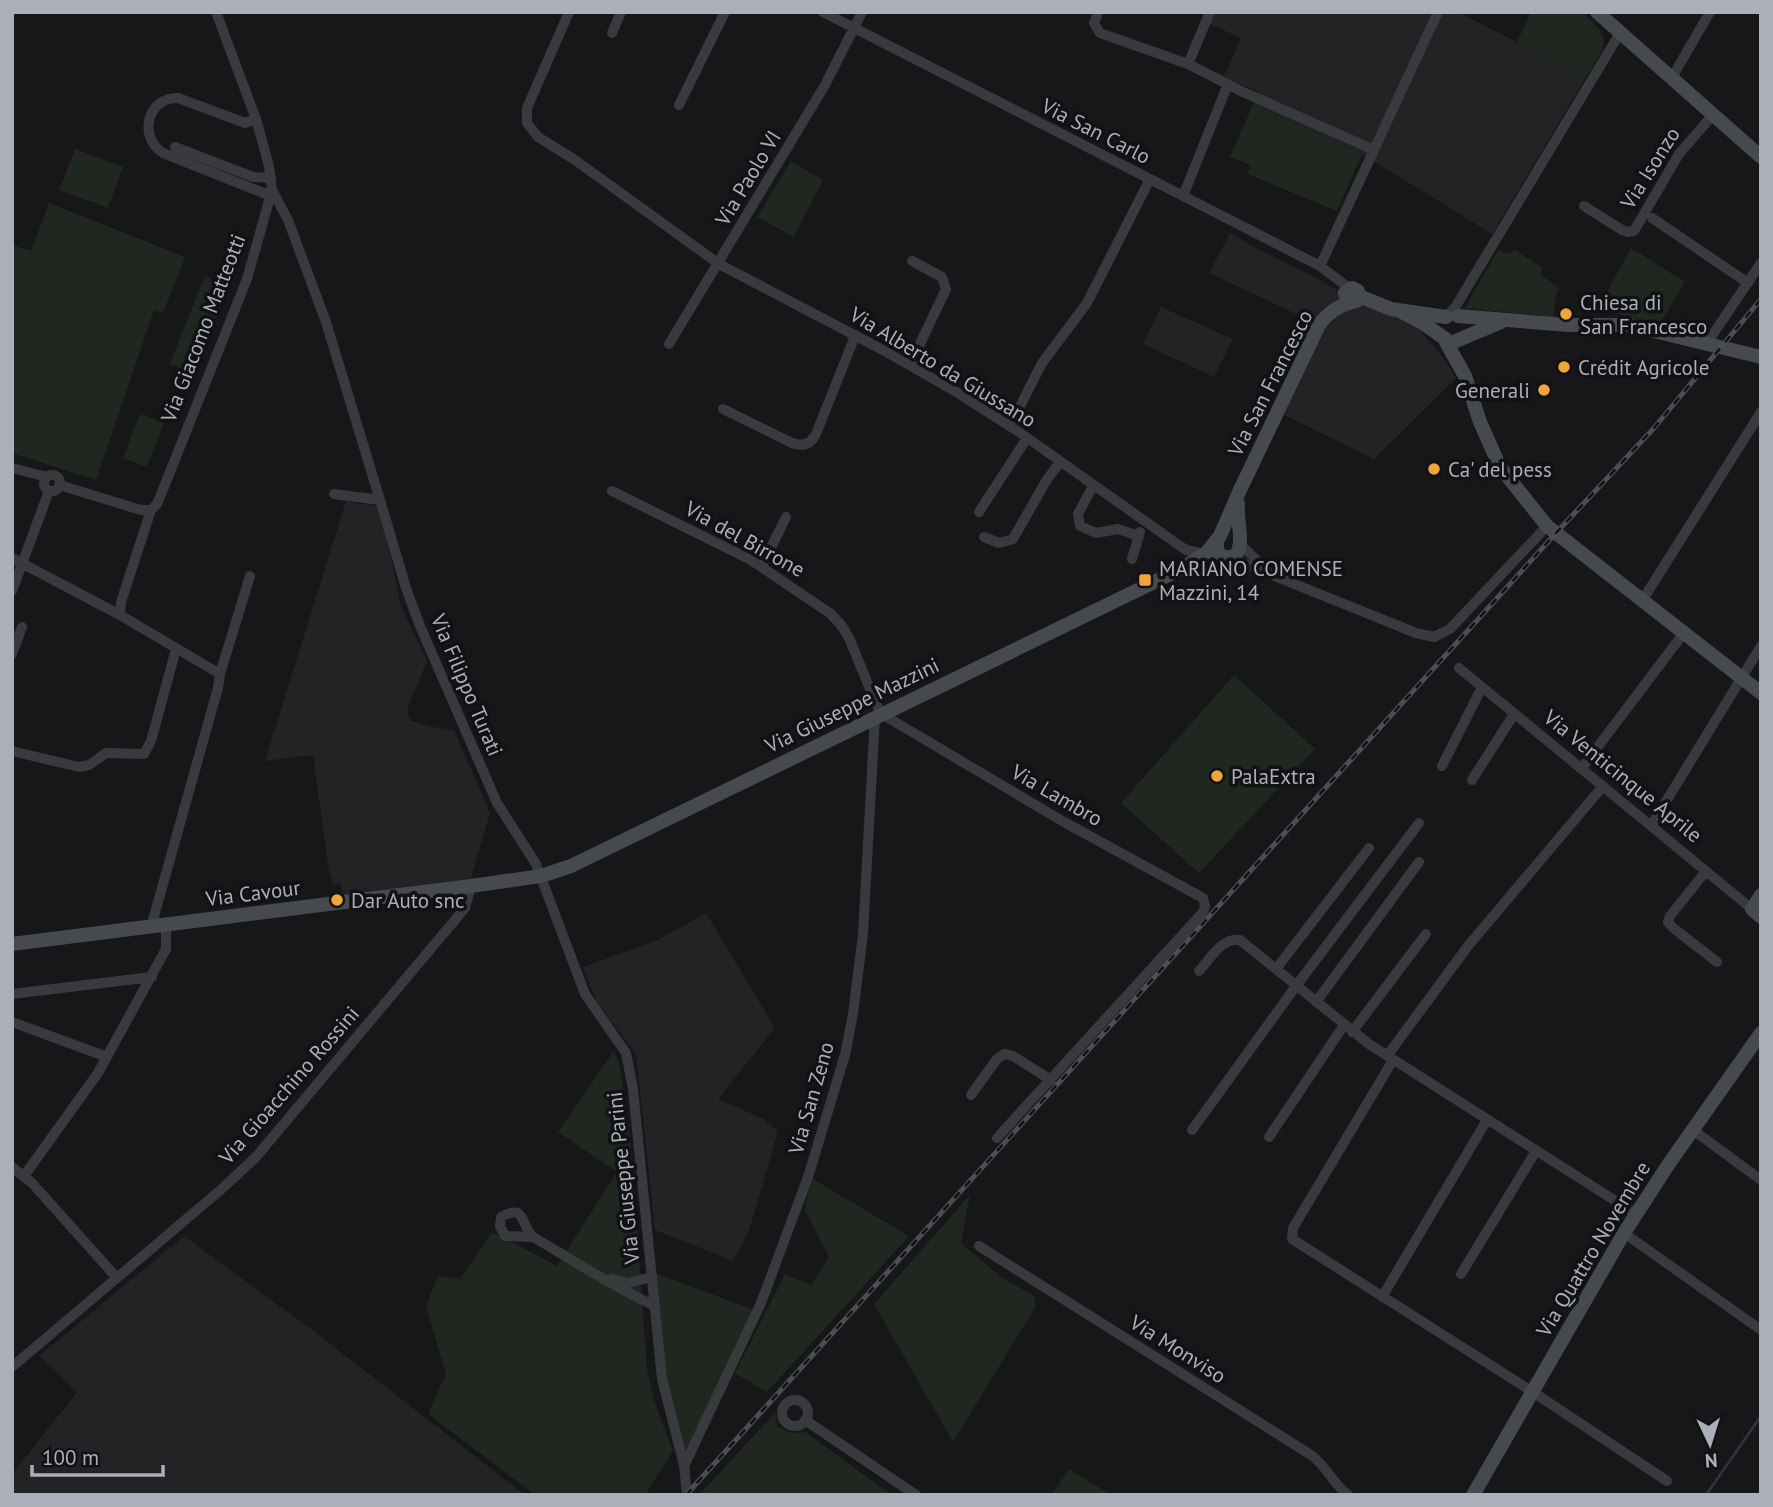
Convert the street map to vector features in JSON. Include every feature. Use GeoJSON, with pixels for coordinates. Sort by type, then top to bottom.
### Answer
{"type":"FeatureCollection","features":[{"type":"Feature","properties":{"kind":"street","name":"Via Giacomo Matteotti"},"geometry":{"type":"LineString","coordinates":[[120,615],[121,602],[151,510],[157,504],[247,279],[271,193],[271,178],[256,119],[216,12]]}},
{"type":"Feature","properties":{"kind":"street","name":"Via Alberto da Giussano"},"geometry":{"type":"LineString","coordinates":[[569,12],[528,105],[526,116],[530,128],[538,137],[575,160],[719,264],[910,365],[1010,426],[1186,550],[1204,555]]}},
{"type":"Feature","properties":{"kind":"street"},"geometry":{"type":"LineString","coordinates":[[612,33],[621,12]]}},
{"type":"Feature","properties":{"kind":"street"},"geometry":{"type":"LineString","coordinates":[[679,105],[725,12]]}},
{"type":"Feature","properties":{"kind":"street","name":"Via San Carlo"},"geometry":{"type":"LineString","coordinates":[[823,12],[1321,266],[1352,295]]}},
{"type":"Feature","properties":{"kind":"street","name":"Via Paolo VI"},"geometry":{"type":"LineString","coordinates":[[669,344],[825,85],[862,12]]}},
{"type":"Feature","properties":{"kind":"street"},"geometry":{"type":"LineString","coordinates":[[1098,12],[1095,25],[1100,33],[1188,64],[1373,149]]}},
{"type":"Feature","properties":{"kind":"street"},"geometry":{"type":"LineString","coordinates":[[1188,64],[1210,12]]}},
{"type":"Feature","properties":{"kind":"street"},"geometry":{"type":"LineString","coordinates":[[1321,266],[1437,12]]}},
{"type":"Feature","properties":{"kind":"street"},"geometry":{"type":"LineString","coordinates":[[1597,12],[1761,157]]}},
{"type":"Feature","properties":{"kind":"street"},"geometry":{"type":"LineString","coordinates":[[1671,79],[1710,12]]}},
{"type":"Feature","properties":{"kind":"street"},"geometry":{"type":"LineString","coordinates":[[1619,33],[1452,316],[1438,327],[1465,376],[1483,430],[1500,467],[1547,526],[1761,694]]}},
{"type":"Feature","properties":{"kind":"street"},"geometry":{"type":"LineString","coordinates":[[1183,196],[1228,84]]}},
{"type":"Feature","properties":{"kind":"street"},"geometry":{"type":"LineString","coordinates":[[256,119],[245,123],[172,98],[159,105],[152,113],[148,136],[155,148],[163,153],[271,193]]}},
{"type":"Feature","properties":{"kind":"street","name":"Via Isonzo"},"geometry":{"type":"LineString","coordinates":[[1584,206],[1622,230],[1634,231],[1679,154],[1713,116]]}},
{"type":"Feature","properties":{"kind":"street"},"geometry":{"type":"LineString","coordinates":[[175,147],[253,177],[271,178]]}},
{"type":"Feature","properties":{"kind":"street"},"geometry":{"type":"LineString","coordinates":[[1010,426],[1042,363],[1087,303],[1150,179]]}},
{"type":"Feature","properties":{"kind":"street","name":"Via Filippo Turati"},"geometry":{"type":"LineString","coordinates":[[271,193],[288,220],[326,322],[406,588],[425,638],[497,803],[531,852],[541,876]]}},
{"type":"Feature","properties":{"kind":"street"},"geometry":{"type":"LineString","coordinates":[[1652,218],[1748,283]]}},
{"type":"Feature","properties":{"kind":"street"},"geometry":{"type":"LineString","coordinates":[[910,365],[946,289],[942,277],[912,261]]}},
{"type":"Feature","properties":{"kind":"street"},"geometry":{"type":"LineString","coordinates":[[1707,343],[1761,264]]}},
{"type":"Feature","properties":{"kind":"street"},"geometry":{"type":"LineString","coordinates":[[1352,295],[1398,310],[1423,323],[1443,339],[1456,343],[1490,325],[1512,319]]}},
{"type":"Feature","properties":{"kind":"street","name":"Via San Francesco"},"geometry":{"type":"LineString","coordinates":[[1218,539],[1319,324],[1352,295]]}},
{"type":"Feature","properties":{"kind":"street"},"geometry":{"type":"LineString","coordinates":[[1398,310],[1568,325],[1629,324],[1761,357]]}},
{"type":"Feature","properties":{"kind":"street"},"geometry":{"type":"LineString","coordinates":[[1452,316],[1466,327],[1463,338],[1465,376]]}},
{"type":"Feature","properties":{"kind":"street"},"geometry":{"type":"LineString","coordinates":[[723,409],[792,443],[810,443],[855,336]]}},
{"type":"Feature","properties":{"kind":"street"},"geometry":{"type":"LineString","coordinates":[[1642,601],[1761,412]]}},
{"type":"Feature","properties":{"kind":"street"},"geometry":{"type":"LineString","coordinates":[[979,512],[1027,438]]}},
{"type":"Feature","properties":{"kind":"street"},"geometry":{"type":"LineString","coordinates":[[985,537],[999,543],[1013,539],[1060,462]]}},
{"type":"Feature","properties":{"kind":"street"},"geometry":{"type":"LineString","coordinates":[[12,468],[55,490],[59,485],[75,488],[141,510],[151,510]]}},
{"type":"Feature","properties":{"kind":"street"},"geometry":{"type":"LineString","coordinates":[[12,475],[47,485]]}},
{"type":"Feature","properties":{"kind":"street"},"geometry":{"type":"LineString","coordinates":[[12,591],[47,485]]}},
{"type":"Feature","properties":{"kind":"street"},"geometry":{"type":"LineString","coordinates":[[1093,486],[1078,514],[1080,526],[1097,533],[1118,529],[1139,536]]}},
{"type":"Feature","properties":{"kind":"street","name":"Via del Birrone"},"geometry":{"type":"LineString","coordinates":[[612,491],[762,566],[821,607],[840,623],[849,638],[878,715]]}},
{"type":"Feature","properties":{"kind":"street","name":"Via San Francesco"},"geometry":{"type":"LineString","coordinates":[[1239,492],[1237,518],[1240,544]]}},
{"type":"Feature","properties":{"kind":"street"},"geometry":{"type":"LineString","coordinates":[[334,494],[380,500]]}},
{"type":"Feature","properties":{"kind":"street"},"geometry":{"type":"LineString","coordinates":[[762,566],[786,517]]}},
{"type":"Feature","properties":{"kind":"street"},"geometry":{"type":"LineString","coordinates":[[1132,559],[1143,521]]}},
{"type":"Feature","properties":{"kind":"street"},"geometry":{"type":"LineString","coordinates":[[1272,575],[1233,535],[1218,539],[1217,552],[1227,558],[1420,635],[1434,637],[1450,629],[1547,526]]}},
{"type":"Feature","properties":{"kind":"street","name":"Via Giuseppe Mazzini"},"geometry":{"type":"LineString","coordinates":[[541,876],[571,866],[1185,565],[1204,555],[1218,539]]}},
{"type":"Feature","properties":{"kind":"street","name":"Via Alberto da Giussano"},"geometry":{"type":"LineString","coordinates":[[1173,541],[1180,549],[1185,565]]}},
{"type":"Feature","properties":{"kind":"street"},"geometry":{"type":"LineString","coordinates":[[1227,558],[1237,554],[1240,544]]}},
{"type":"Feature","properties":{"kind":"street"},"geometry":{"type":"LineString","coordinates":[[12,558],[120,615],[220,674]]}},
{"type":"Feature","properties":{"kind":"street","name":"Via Giuseppe Mazzini"},"geometry":{"type":"LineString","coordinates":[[1185,565],[1227,558]]}},
{"type":"Feature","properties":{"kind":"street"},"geometry":{"type":"LineString","coordinates":[[24,1176],[76,1107],[107,1057],[166,949],[159,926],[220,674],[250,576]]}},
{"type":"Feature","properties":{"kind":"street"},"geometry":{"type":"LineString","coordinates":[[12,654],[22,627]]}},
{"type":"Feature","properties":{"kind":"street"},"geometry":{"type":"LineString","coordinates":[[1581,769],[1683,634]]}},
{"type":"Feature","properties":{"kind":"street"},"geometry":{"type":"LineString","coordinates":[[1651,826],[1761,646]]}},
{"type":"Feature","properties":{"kind":"street"},"geometry":{"type":"LineString","coordinates":[[12,751],[79,767],[99,760],[106,753],[144,754],[151,741],[176,649]]}},
{"type":"Feature","properties":{"kind":"street","name":"Via Venticinque Aprile"},"geometry":{"type":"LineString","coordinates":[[1459,668],[1756,913]]}},
{"type":"Feature","properties":{"kind":"street"},"geometry":{"type":"LineString","coordinates":[[1442,766],[1482,687]]}},
{"type":"Feature","properties":{"kind":"street"},"geometry":{"type":"LineString","coordinates":[[1472,780],[1514,714]]}},
{"type":"Feature","properties":{"kind":"street","name":"Via Lambro"},"geometry":{"type":"LineString","coordinates":[[878,715],[1064,822],[1202,897],[1205,903],[1203,912],[1051,1080]]}},
{"type":"Feature","properties":{"kind":"street","name":"Via San Zeno"},"geometry":{"type":"LineString","coordinates":[[684,1465],[761,1303],[808,1177],[844,1061],[863,933],[878,715]]}},
{"type":"Feature","properties":{"kind":"street"},"geometry":{"type":"LineString","coordinates":[[1603,786],[1468,946],[1390,1058],[1293,1228],[1291,1237],[1667,1481]]}},
{"type":"Feature","properties":{"kind":"street"},"geometry":{"type":"LineString","coordinates":[[1192,1130],[1296,986],[1419,824]]}},
{"type":"Feature","properties":{"kind":"street"},"geometry":{"type":"LineString","coordinates":[[1276,969],[1369,848]]}},
{"type":"Feature","properties":{"kind":"street"},"geometry":{"type":"LineString","coordinates":[[1316,1002],[1419,862]]}},
{"type":"Feature","properties":{"kind":"street"},"geometry":{"type":"LineString","coordinates":[[1706,872],[1668,922],[1717,962]]}},
{"type":"Feature","properties":{"kind":"street","name":"Via Cavour"},"geometry":{"type":"LineString","coordinates":[[12,944],[541,876]]}},
{"type":"Feature","properties":{"kind":"street","name":"Via Giuseppe Parini"},"geometry":{"type":"LineString","coordinates":[[541,876],[585,994],[622,1045],[629,1060],[664,1391],[684,1465],[687,1495]]}},
{"type":"Feature","properties":{"kind":"street","name":"Via Gioacchino Rossini"},"geometry":{"type":"LineString","coordinates":[[12,1367],[256,1157],[466,908],[471,886]]}},
{"type":"Feature","properties":{"kind":"street"},"geometry":{"type":"LineString","coordinates":[[1756,913],[1761,895]]}},
{"type":"Feature","properties":{"kind":"street"},"geometry":{"type":"LineString","coordinates":[[1269,1137],[1348,1028],[1426,934]]}},
{"type":"Feature","properties":{"kind":"street"},"geometry":{"type":"LineString","coordinates":[[1199,971],[1224,943],[1233,939],[1243,942],[1348,1028],[1390,1058],[1636,1214]]}},
{"type":"Feature","properties":{"kind":"street"},"geometry":{"type":"LineString","coordinates":[[12,994],[152,977]]}},
{"type":"Feature","properties":{"kind":"street"},"geometry":{"type":"LineString","coordinates":[[12,1022],[107,1057]]}},
{"type":"Feature","properties":{"kind":"street","name":"Via Quattro Novembre"},"geometry":{"type":"LineString","coordinates":[[1473,1495],[1624,1233],[1761,1033]]}},
{"type":"Feature","properties":{"kind":"street"},"geometry":{"type":"LineString","coordinates":[[971,1095],[998,1057],[1004,1054],[1013,1056],[1051,1080],[997,1139]]}},
{"type":"Feature","properties":{"kind":"street"},"geometry":{"type":"LineString","coordinates":[[1382,1297],[1487,1120]]}},
{"type":"Feature","properties":{"kind":"street"},"geometry":{"type":"LineString","coordinates":[[1693,1130],[1761,1180]]}},
{"type":"Feature","properties":{"kind":"street"},"geometry":{"type":"LineString","coordinates":[[1461,1274],[1536,1151]]}},
{"type":"Feature","properties":{"kind":"street"},"geometry":{"type":"LineString","coordinates":[[12,1167],[24,1176],[117,1278]]}},
{"type":"Feature","properties":{"kind":"street"},"geometry":{"type":"LineString","coordinates":[[1624,1233],[1761,1330]]}},
{"type":"Feature","properties":{"kind":"street"},"geometry":{"type":"LineString","coordinates":[[533,1237],[606,1278],[622,1290],[655,1306]]}},
{"type":"Feature","properties":{"kind":"street","name":"Via Monviso"},"geometry":{"type":"LineString","coordinates":[[979,1246],[1311,1455],[1322,1463],[1335,1483],[1348,1495]]}},
{"type":"Feature","properties":{"kind":"street"},"geometry":{"type":"LineString","coordinates":[[606,1278],[628,1283],[652,1277]]}},
{"type":"Feature","properties":{"kind":"street"},"geometry":{"type":"LineString","coordinates":[[806,1420],[916,1495]]}},
{"type":"Feature","properties":{"kind":"shaded area"},"geometry":{"type":"Polygon","coordinates":[[[1215,12],[1458,12],[1586,77],[1492,234],[1362,154],[1253,104],[1258,92],[1224,77],[1241,38],[1210,24],[1215,12]]]}},
{"type":"Feature","properties":{"kind":"shaded area"},"geometry":{"type":"Polygon","coordinates":[[[1531,12],[1582,12],[1599,30],[1604,43],[1586,77],[1517,42],[1531,12]]]}},
{"type":"Feature","properties":{"kind":"shaded area"},"geometry":{"type":"Polygon","coordinates":[[[1253,104],[1362,154],[1337,211],[1248,174],[1250,165],[1230,157],[1253,104]]]}},
{"type":"Feature","properties":{"kind":"shaded area"},"geometry":{"type":"Polygon","coordinates":[[[75,149],[123,167],[108,208],[59,190],[75,149]]]}},
{"type":"Feature","properties":{"kind":"shaded area"},"geometry":{"type":"Polygon","coordinates":[[[791,161],[823,180],[794,237],[757,217],[791,161]]]}},
{"type":"Feature","properties":{"kind":"shaded area"},"geometry":{"type":"Polygon","coordinates":[[[49,203],[185,257],[163,313],[154,310],[96,480],[12,453],[12,245],[31,251],[49,203]]]}},
{"type":"Feature","properties":{"kind":"shaded area"},"geometry":{"type":"Polygon","coordinates":[[[1230,233],[1321,280],[1352,300],[1400,318],[1418,328],[1456,378],[1374,459],[1284,415],[1324,327],[1209,273],[1230,233]]]}},
{"type":"Feature","properties":{"kind":"shaded area"},"geometry":{"type":"Polygon","coordinates":[[[1631,248],[1685,282],[1659,326],[1598,308],[1631,248]]]}},
{"type":"Feature","properties":{"kind":"shaded area"},"geometry":{"type":"Polygon","coordinates":[[[1514,249],[1543,268],[1540,275],[1560,288],[1555,296],[1554,317],[1465,308],[1498,250],[1511,254],[1514,249]]]}},
{"type":"Feature","properties":{"kind":"shaded area"},"geometry":{"type":"Polygon","coordinates":[[[205,276],[228,286],[194,373],[170,364],[205,276]]]}},
{"type":"Feature","properties":{"kind":"shaded area"},"geometry":{"type":"Polygon","coordinates":[[[1161,307],[1233,339],[1214,377],[1143,344],[1161,307]]]}},
{"type":"Feature","properties":{"kind":"shaded area"},"geometry":{"type":"Polygon","coordinates":[[[140,414],[164,423],[147,467],[123,458],[140,414]]]}},
{"type":"Feature","properties":{"kind":"shaded area"},"geometry":{"type":"Polygon","coordinates":[[[346,501],[380,507],[401,606],[427,661],[408,707],[408,717],[412,721],[433,727],[454,730],[490,813],[471,879],[342,896],[341,883],[333,884],[329,872],[313,755],[265,761],[346,501]]]}},
{"type":"Feature","properties":{"kind":"shaded area","name":"PalaExtra"},"geometry":{"type":"Polygon","coordinates":[[[1234,675],[1315,749],[1199,873],[1121,803],[1234,675]]]}},
{"type":"Feature","properties":{"kind":"shaded area"},"geometry":{"type":"Polygon","coordinates":[[[706,913],[775,1028],[718,1099],[764,1119],[778,1132],[749,1231],[733,1261],[655,1230],[636,1054],[597,1002],[583,967],[658,940],[706,913]]]}},
{"type":"Feature","properties":{"kind":"shaded area"},"geometry":{"type":"Polygon","coordinates":[[[613,1052],[619,1061],[631,1147],[647,1369],[654,1401],[673,1451],[649,1488],[648,1495],[535,1495],[428,1414],[446,1374],[426,1306],[438,1276],[460,1279],[492,1232],[557,1266],[617,1172],[558,1132],[613,1052]]]}},
{"type":"Feature","properties":{"kind":"shaded area"},"geometry":{"type":"Polygon","coordinates":[[[811,1178],[909,1236],[767,1392],[735,1373],[785,1274],[811,1285],[829,1257],[805,1210],[811,1178]]]}},
{"type":"Feature","properties":{"kind":"shaded area"},"geometry":{"type":"Polygon","coordinates":[[[970,1195],[961,1243],[1001,1277],[1034,1296],[1036,1306],[953,1442],[874,1304],[970,1195]]]}},
{"type":"Feature","properties":{"kind":"shaded area"},"geometry":{"type":"Polygon","coordinates":[[[184,1236],[315,1332],[525,1495],[12,1495],[12,1474],[77,1392],[39,1356],[184,1236]]]}},
{"type":"Feature","properties":{"kind":"shaded area"},"geometry":{"type":"Polygon","coordinates":[[[655,1273],[754,1310],[686,1452],[667,1389],[655,1273]]]}},
{"type":"Feature","properties":{"kind":"shaded area"},"geometry":{"type":"Polygon","coordinates":[[[775,1413],[777,1426],[790,1433],[805,1432],[892,1495],[699,1495],[775,1413]]]}},
{"type":"Feature","properties":{"kind":"shaded area"},"geometry":{"type":"Polygon","coordinates":[[[1069,1469],[1111,1495],[1051,1495],[1069,1469]]]}},
{"type":"Feature","properties":{"kind":"waterway"},"geometry":{"type":"LineString","coordinates":[[1706,1495],[1761,1416]]}},
{"type":"Feature","properties":{"kind":"railway"},"geometry":{"type":"LineString","coordinates":[[686,1495],[1654,428],[1761,299]]}},
{"type":"Feature","properties":{"kind":"place","name":"Chiesa di San Francesco"},"geometry":{"type":"Point","coordinates":[1566,314]}},
{"type":"Feature","properties":{"kind":"place","name":"Crédit Agricole"},"geometry":{"type":"Point","coordinates":[1564,367]}},
{"type":"Feature","properties":{"kind":"place","name":"Generali"},"geometry":{"type":"Point","coordinates":[1544,390]}},
{"type":"Feature","properties":{"kind":"place","name":"Ca' del pess"},"geometry":{"type":"Point","coordinates":[1434,469]}},
{"type":"Feature","properties":{"kind":"place","name":"MARIANO COMENSE Mazzini, 14"},"geometry":{"type":"Point","coordinates":[1145,580]}},
{"type":"Feature","properties":{"kind":"place","name":"PalaExtra"},"geometry":{"type":"Point","coordinates":[1217,776]}},
{"type":"Feature","properties":{"kind":"place","name":"Dar Auto snc"},"geometry":{"type":"Point","coordinates":[337,900]}}]}
